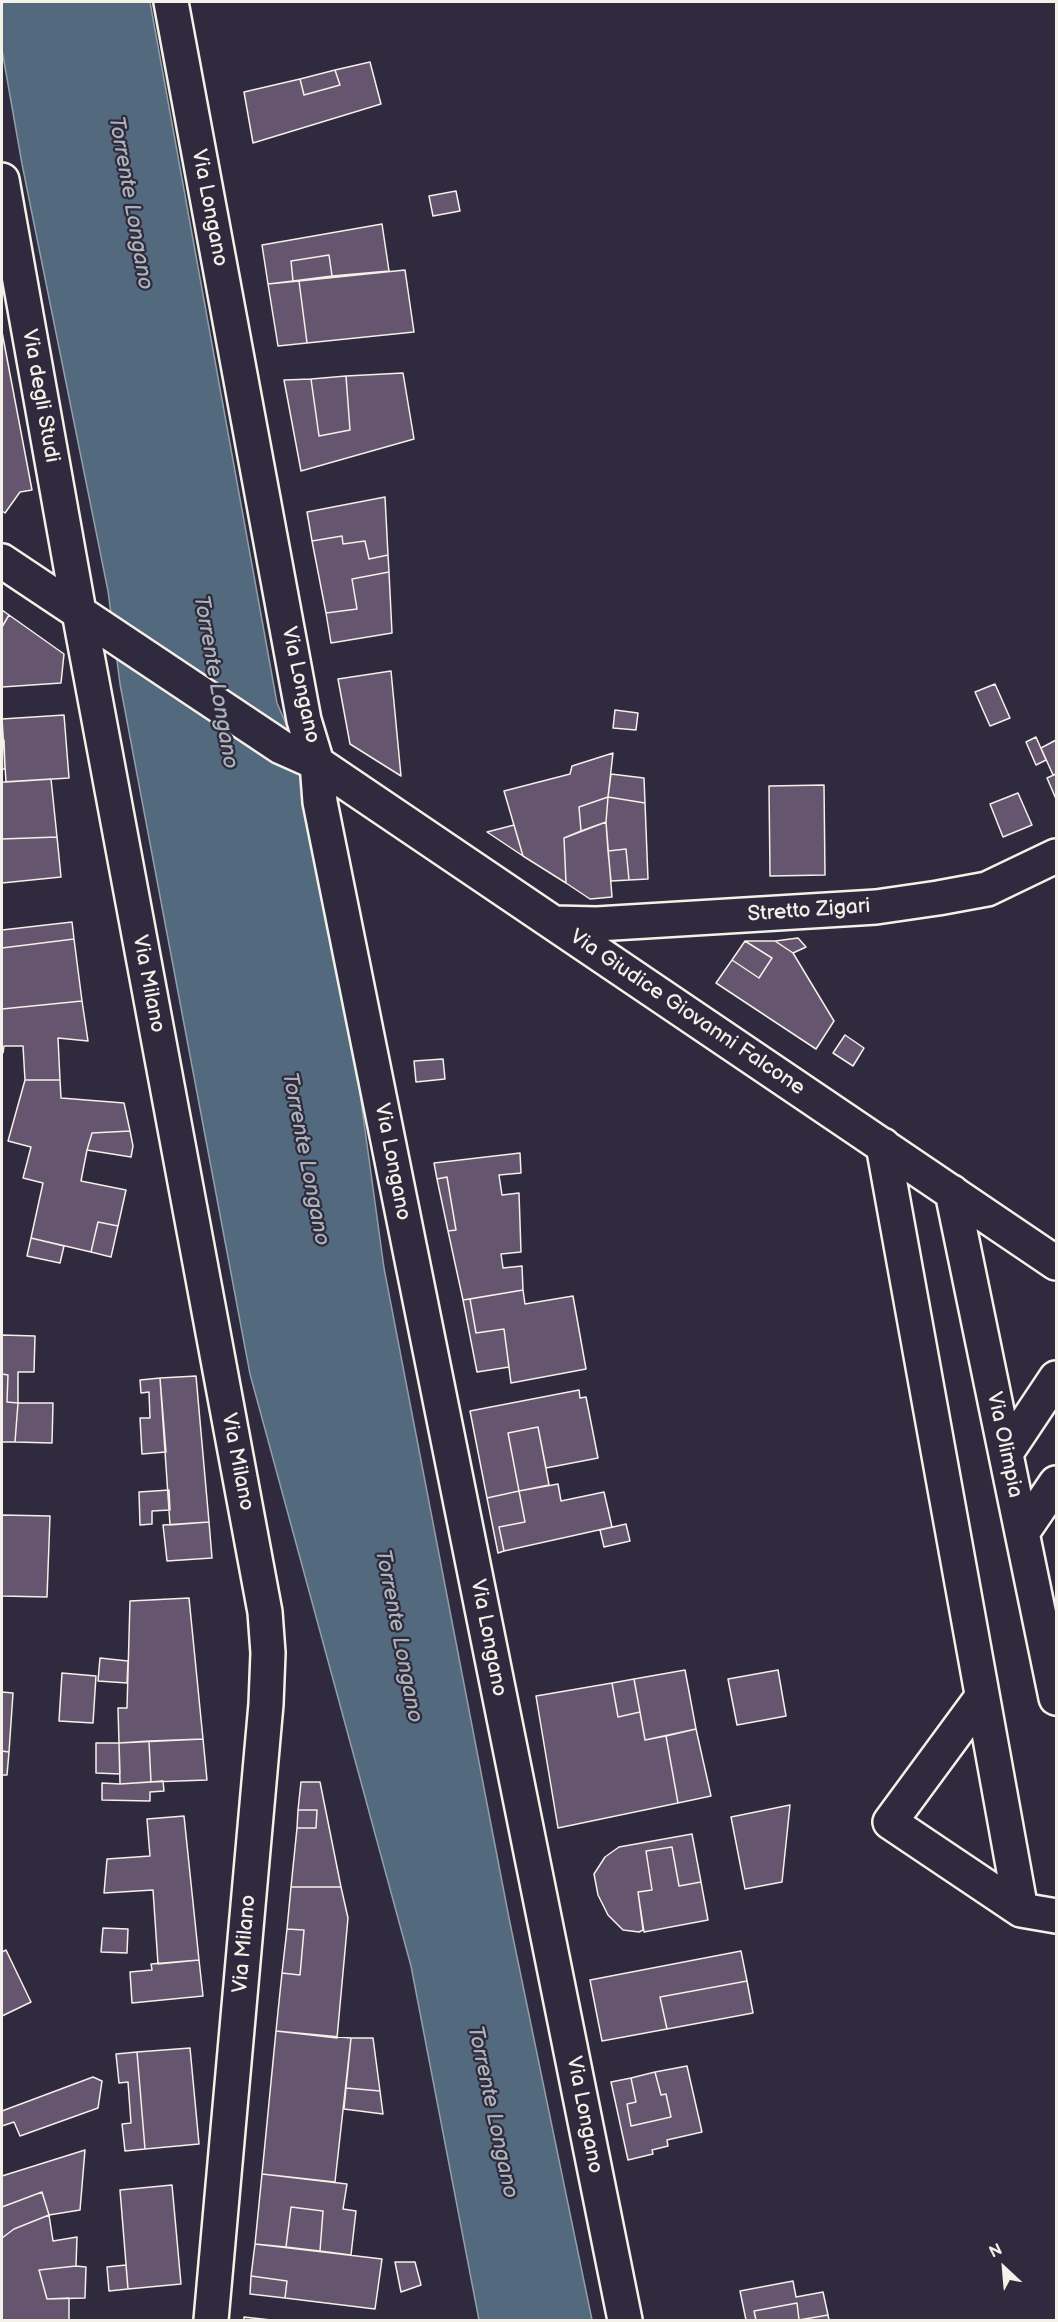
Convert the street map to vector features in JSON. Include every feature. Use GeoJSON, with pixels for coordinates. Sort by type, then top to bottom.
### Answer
{"type":"FeatureCollection","features":[{"type":"Feature","properties":{"kind":"street","name":"Via Longano"},"geometry":{"type":"LineString","coordinates":[[171,2],[304,720],[317,763],[320,802],[625,2320]]}},
{"type":"Feature","properties":{"kind":"street","name":"Via degli Studi"},"geometry":{"type":"LineString","coordinates":[[2,180],[79,612]]}},
{"type":"Feature","properties":{"kind":"street","name":"Via Giudice Giovanni Falcone"},"geometry":{"type":"LineString","coordinates":[[2,561],[281,747],[317,763],[1056,1263]]}},
{"type":"Feature","properties":{"kind":"street","name":"Via Milano"},"geometry":{"type":"LineString","coordinates":[[79,612],[265,1612],[268,1653],[261,1767],[211,2320]]}},
{"type":"Feature","properties":{"kind":"street","name":"Stretto Zigari"},"geometry":{"type":"LineString","coordinates":[[554,922],[597,924],[876,907],[987,889],[1056,856]]}},
{"type":"Feature","properties":{"kind":"street"},"geometry":{"type":"LineString","coordinates":[[883,1145],[1021,1910]]}},
{"type":"Feature","properties":{"kind":"street","name":"Via Olimpia"},"geometry":{"type":"LineString","coordinates":[[952,1192],[1022,1533],[1051,1637],[1056,1698]]}},
{"type":"Feature","properties":{"kind":"street"},"geometry":{"type":"LineString","coordinates":[[1006,1453],[1056,1378]]}},
{"type":"Feature","properties":{"kind":"street"},"geometry":{"type":"LineString","coordinates":[[1022,1533],[1056,1483]]}},
{"type":"Feature","properties":{"kind":"street"},"geometry":{"type":"LineString","coordinates":[[982,1697],[890,1822],[1021,1910],[1056,1916]]}},
{"type":"Feature","properties":{"kind":"water","name":"Torrente Longano"},"geometry":{"type":"Polygon","coordinates":[[[2,2],[150,2],[277,703],[320,802],[384,1268],[509,1918],[592,2320],[479,2320],[411,1966],[250,1374],[120,684],[108,591],[22,164],[2,50],[2,2]]]}},
{"type":"Feature","properties":{"kind":"building"},"geometry":{"type":"Polygon","coordinates":[[[370,62],[381,104],[253,143],[244,92],[300,79],[304,95],[340,85],[335,70],[370,62]]]}},
{"type":"Feature","properties":{"kind":"building"},"geometry":{"type":"Polygon","coordinates":[[[335,70],[340,85],[304,95],[300,79],[335,70]]]}},
{"type":"Feature","properties":{"kind":"building"},"geometry":{"type":"Polygon","coordinates":[[[456,191],[460,211],[433,216],[429,196],[456,191]]]}},
{"type":"Feature","properties":{"kind":"building"},"geometry":{"type":"Polygon","coordinates":[[[382,224],[389,271],[332,276],[329,255],[291,261],[293,281],[268,284],[262,245],[382,224]]]}},
{"type":"Feature","properties":{"kind":"building"},"geometry":{"type":"Polygon","coordinates":[[[329,255],[332,276],[293,281],[291,261],[329,255]]]}},
{"type":"Feature","properties":{"kind":"building"},"geometry":{"type":"Polygon","coordinates":[[[405,270],[414,332],[307,343],[299,281],[405,270]]]}},
{"type":"Feature","properties":{"kind":"building"},"geometry":{"type":"Polygon","coordinates":[[[299,281],[307,343],[278,346],[268,284],[299,281]]]}},
{"type":"Feature","properties":{"kind":"building"},"geometry":{"type":"Polygon","coordinates":[[[2,332],[32,490],[20,492],[5,513],[2,511],[2,332]]]}},
{"type":"Feature","properties":{"kind":"building"},"geometry":{"type":"Polygon","coordinates":[[[403,373],[414,439],[301,471],[284,380],[311,379],[319,436],[350,430],[346,376],[403,373]]]}},
{"type":"Feature","properties":{"kind":"building"},"geometry":{"type":"Polygon","coordinates":[[[346,376],[350,430],[319,436],[311,379],[346,376]]]}},
{"type":"Feature","properties":{"kind":"building"},"geometry":{"type":"Polygon","coordinates":[[[385,497],[388,555],[369,559],[365,541],[343,544],[342,536],[312,541],[307,512],[385,497]]]}},
{"type":"Feature","properties":{"kind":"building"},"geometry":{"type":"Polygon","coordinates":[[[342,536],[343,544],[365,541],[369,559],[388,555],[389,572],[352,579],[357,609],[326,613],[312,541],[342,536]]]}},
{"type":"Feature","properties":{"kind":"building"},"geometry":{"type":"Polygon","coordinates":[[[389,572],[392,633],[331,643],[326,613],[357,609],[352,579],[389,572]]]}},
{"type":"Feature","properties":{"kind":"building"},"geometry":{"type":"Polygon","coordinates":[[[2,610],[9,615],[2,627],[2,610]]]}},
{"type":"Feature","properties":{"kind":"building"},"geometry":{"type":"Polygon","coordinates":[[[9,615],[64,654],[61,683],[2,687],[2,627],[9,615]]]}},
{"type":"Feature","properties":{"kind":"building"},"geometry":{"type":"Polygon","coordinates":[[[391,671],[401,776],[350,744],[338,679],[391,671]]]}},
{"type":"Feature","properties":{"kind":"building"},"geometry":{"type":"Polygon","coordinates":[[[995,684],[1010,718],[990,726],[975,692],[995,684]]]}},
{"type":"Feature","properties":{"kind":"building"},"geometry":{"type":"Polygon","coordinates":[[[615,710],[638,713],[636,730],[613,728],[615,710]]]}},
{"type":"Feature","properties":{"kind":"building"},"geometry":{"type":"Polygon","coordinates":[[[64,715],[69,778],[6,782],[2,719],[64,715]]]}},
{"type":"Feature","properties":{"kind":"building"},"geometry":{"type":"Polygon","coordinates":[[[1036,737],[1046,760],[1036,765],[1026,742],[1036,737]]]}},
{"type":"Feature","properties":{"kind":"building"},"geometry":{"type":"Polygon","coordinates":[[[2,740],[4,740],[5,769],[2,769],[2,740]]]}},
{"type":"Feature","properties":{"kind":"building"},"geometry":{"type":"Polygon","coordinates":[[[1056,740],[1056,774],[1053,775],[1041,748],[1056,740]]]}},
{"type":"Feature","properties":{"kind":"building"},"geometry":{"type":"Polygon","coordinates":[[[613,753],[608,797],[579,807],[581,831],[564,838],[566,883],[523,856],[504,791],[570,774],[572,766],[613,753]]]}},
{"type":"Feature","properties":{"kind":"building"},"geometry":{"type":"Polygon","coordinates":[[[611,774],[644,778],[645,803],[608,797],[611,774]]]}},
{"type":"Feature","properties":{"kind":"building"},"geometry":{"type":"Polygon","coordinates":[[[1056,774],[1056,799],[1047,778],[1056,774]]]}},
{"type":"Feature","properties":{"kind":"building"},"geometry":{"type":"Polygon","coordinates":[[[51,779],[57,837],[2,839],[2,782],[51,779]]]}},
{"type":"Feature","properties":{"kind":"building"},"geometry":{"type":"Polygon","coordinates":[[[824,785],[825,875],[770,876],[769,786],[824,785]]]}},
{"type":"Feature","properties":{"kind":"building"},"geometry":{"type":"Polygon","coordinates":[[[1018,793],[1032,825],[1003,837],[990,804],[1018,793]]]}},
{"type":"Feature","properties":{"kind":"building"},"geometry":{"type":"Polygon","coordinates":[[[608,797],[606,822],[581,831],[579,807],[608,797]]]}},
{"type":"Feature","properties":{"kind":"building"},"geometry":{"type":"Polygon","coordinates":[[[608,797],[645,803],[648,879],[629,880],[626,849],[608,851],[606,822],[608,797]]]}},
{"type":"Feature","properties":{"kind":"building"},"geometry":{"type":"Polygon","coordinates":[[[606,822],[612,897],[590,899],[566,883],[564,838],[606,822]]]}},
{"type":"Feature","properties":{"kind":"building"},"geometry":{"type":"Polygon","coordinates":[[[514,825],[523,856],[487,832],[514,825]]]}},
{"type":"Feature","properties":{"kind":"building"},"geometry":{"type":"Polygon","coordinates":[[[57,837],[61,877],[2,883],[2,839],[57,837]]]}},
{"type":"Feature","properties":{"kind":"building"},"geometry":{"type":"Polygon","coordinates":[[[626,849],[629,880],[611,881],[608,851],[626,849]]]}},
{"type":"Feature","properties":{"kind":"building"},"geometry":{"type":"Polygon","coordinates":[[[72,922],[74,939],[2,948],[2,930],[72,922]]]}},
{"type":"Feature","properties":{"kind":"building"},"geometry":{"type":"Polygon","coordinates":[[[798,938],[806,947],[793,953],[775,941],[798,938]]]}},
{"type":"Feature","properties":{"kind":"building"},"geometry":{"type":"Polygon","coordinates":[[[74,939],[82,1001],[2,1009],[2,948],[74,939]]]}},
{"type":"Feature","properties":{"kind":"building"},"geometry":{"type":"Polygon","coordinates":[[[745,941],[772,958],[759,978],[732,960],[745,941]]]}},
{"type":"Feature","properties":{"kind":"building"},"geometry":{"type":"Polygon","coordinates":[[[745,941],[775,941],[793,953],[834,1021],[816,1049],[716,983],[732,960],[759,978],[772,958],[745,941]]]}},
{"type":"Feature","properties":{"kind":"building"},"geometry":{"type":"Polygon","coordinates":[[[82,1001],[88,1041],[58,1038],[60,1080],[25,1080],[23,1046],[4,1046],[2,1053],[2,1009],[82,1001]]]}},
{"type":"Feature","properties":{"kind":"building"},"geometry":{"type":"Polygon","coordinates":[[[845,1035],[864,1048],[853,1066],[833,1053],[845,1035]]]}},
{"type":"Feature","properties":{"kind":"building"},"geometry":{"type":"Polygon","coordinates":[[[443,1059],[445,1079],[416,1082],[414,1061],[443,1059]]]}},
{"type":"Feature","properties":{"kind":"building"},"geometry":{"type":"Polygon","coordinates":[[[25,1080],[60,1080],[61,1098],[124,1103],[130,1131],[92,1133],[87,1150],[81,1181],[126,1190],[118,1226],[98,1222],[91,1252],[31,1238],[43,1183],[23,1178],[31,1147],[8,1141],[25,1080]]]}},
{"type":"Feature","properties":{"kind":"building"},"geometry":{"type":"Polygon","coordinates":[[[130,1131],[133,1146],[131,1157],[87,1150],[92,1133],[130,1131]]]}},
{"type":"Feature","properties":{"kind":"building"},"geometry":{"type":"Polygon","coordinates":[[[520,1153],[521,1173],[499,1175],[502,1195],[519,1193],[521,1252],[501,1254],[503,1268],[522,1266],[523,1290],[463,1300],[448,1231],[456,1230],[447,1177],[437,1179],[434,1163],[520,1153]]]}},
{"type":"Feature","properties":{"kind":"building"},"geometry":{"type":"Polygon","coordinates":[[[447,1177],[456,1230],[448,1231],[437,1179],[447,1177]]]}},
{"type":"Feature","properties":{"kind":"building"},"geometry":{"type":"Polygon","coordinates":[[[98,1222],[118,1226],[111,1257],[91,1252],[98,1222]]]}},
{"type":"Feature","properties":{"kind":"building"},"geometry":{"type":"Polygon","coordinates":[[[31,1238],[64,1246],[60,1263],[27,1256],[31,1238]]]}},
{"type":"Feature","properties":{"kind":"building"},"geometry":{"type":"Polygon","coordinates":[[[523,1290],[525,1304],[573,1296],[586,1369],[511,1383],[504,1329],[476,1333],[470,1299],[523,1290]]]}},
{"type":"Feature","properties":{"kind":"building"},"geometry":{"type":"Polygon","coordinates":[[[470,1299],[476,1333],[504,1329],[509,1367],[477,1372],[463,1300],[470,1299]]]}},
{"type":"Feature","properties":{"kind":"building"},"geometry":{"type":"Polygon","coordinates":[[[2,1335],[35,1336],[34,1372],[18,1372],[18,1403],[7,1402],[8,1375],[2,1374],[2,1335]]]}},
{"type":"Feature","properties":{"kind":"building"},"geometry":{"type":"Polygon","coordinates":[[[2,1374],[8,1375],[7,1402],[18,1403],[15,1442],[2,1442],[2,1374]]]}},
{"type":"Feature","properties":{"kind":"building"},"geometry":{"type":"Polygon","coordinates":[[[196,1376],[209,1522],[170,1525],[160,1378],[196,1376]]]}},
{"type":"Feature","properties":{"kind":"building"},"geometry":{"type":"Polygon","coordinates":[[[160,1378],[166,1452],[142,1454],[140,1418],[150,1418],[149,1392],[141,1393],[140,1380],[160,1378]]]}},
{"type":"Feature","properties":{"kind":"building"},"geometry":{"type":"Polygon","coordinates":[[[579,1390],[580,1398],[586,1397],[598,1458],[546,1468],[538,1427],[508,1433],[519,1491],[487,1498],[470,1411],[579,1390]]]}},
{"type":"Feature","properties":{"kind":"building"},"geometry":{"type":"Polygon","coordinates":[[[18,1403],[53,1403],[52,1443],[15,1442],[18,1403]]]}},
{"type":"Feature","properties":{"kind":"building"},"geometry":{"type":"Polygon","coordinates":[[[538,1427],[549,1485],[519,1491],[508,1433],[538,1427]]]}},
{"type":"Feature","properties":{"kind":"building"},"geometry":{"type":"Polygon","coordinates":[[[558,1484],[561,1501],[604,1492],[612,1527],[504,1551],[499,1527],[525,1522],[519,1491],[558,1484]]]}},
{"type":"Feature","properties":{"kind":"building"},"geometry":{"type":"Polygon","coordinates":[[[169,1490],[170,1510],[152,1511],[152,1524],[140,1525],[139,1492],[169,1490]]]}},
{"type":"Feature","properties":{"kind":"building"},"geometry":{"type":"Polygon","coordinates":[[[519,1491],[525,1522],[499,1527],[504,1551],[498,1553],[487,1498],[519,1491]]]}},
{"type":"Feature","properties":{"kind":"building"},"geometry":{"type":"Polygon","coordinates":[[[2,1515],[50,1516],[47,1597],[2,1596],[2,1515]]]}},
{"type":"Feature","properties":{"kind":"building"},"geometry":{"type":"Polygon","coordinates":[[[209,1522],[212,1558],[167,1561],[163,1525],[209,1522]]]}},
{"type":"Feature","properties":{"kind":"building"},"geometry":{"type":"Polygon","coordinates":[[[626,1524],[630,1541],[604,1547],[600,1530],[626,1524]]]}},
{"type":"Feature","properties":{"kind":"building"},"geometry":{"type":"Polygon","coordinates":[[[189,1598],[203,1739],[119,1743],[118,1708],[127,1708],[130,1601],[189,1598]]]}},
{"type":"Feature","properties":{"kind":"building"},"geometry":{"type":"Polygon","coordinates":[[[100,1658],[128,1661],[127,1683],[98,1681],[100,1658]]]}},
{"type":"Feature","properties":{"kind":"building"},"geometry":{"type":"Polygon","coordinates":[[[685,1670],[696,1729],[645,1740],[634,1679],[685,1670]]]}},
{"type":"Feature","properties":{"kind":"building"},"geometry":{"type":"Polygon","coordinates":[[[778,1670],[786,1716],[737,1725],[728,1679],[778,1670]]]}},
{"type":"Feature","properties":{"kind":"building"},"geometry":{"type":"Polygon","coordinates":[[[62,1673],[96,1676],[93,1723],[59,1721],[62,1673]]]}},
{"type":"Feature","properties":{"kind":"building"},"geometry":{"type":"Polygon","coordinates":[[[634,1679],[640,1712],[618,1717],[612,1683],[634,1679]]]}},
{"type":"Feature","properties":{"kind":"building"},"geometry":{"type":"Polygon","coordinates":[[[612,1683],[618,1717],[640,1712],[645,1740],[666,1736],[678,1803],[558,1828],[536,1696],[612,1683]]]}},
{"type":"Feature","properties":{"kind":"building"},"geometry":{"type":"Polygon","coordinates":[[[2,1692],[13,1693],[9,1752],[2,1751],[2,1692]]]}},
{"type":"Feature","properties":{"kind":"building"},"geometry":{"type":"Polygon","coordinates":[[[696,1729],[711,1796],[678,1803],[666,1736],[696,1729]]]}},
{"type":"Feature","properties":{"kind":"building"},"geometry":{"type":"Polygon","coordinates":[[[203,1739],[207,1780],[151,1782],[149,1741],[203,1739]]]}},
{"type":"Feature","properties":{"kind":"building"},"geometry":{"type":"Polygon","coordinates":[[[149,1741],[151,1782],[120,1784],[119,1743],[149,1741]]]}},
{"type":"Feature","properties":{"kind":"building"},"geometry":{"type":"Polygon","coordinates":[[[96,1743],[119,1743],[120,1774],[96,1773],[96,1743]]]}},
{"type":"Feature","properties":{"kind":"building"},"geometry":{"type":"Polygon","coordinates":[[[2,1751],[9,1752],[7,1775],[2,1775],[2,1751]]]}},
{"type":"Feature","properties":{"kind":"building"},"geometry":{"type":"Polygon","coordinates":[[[163,1781],[164,1791],[150,1792],[150,1801],[102,1800],[102,1783],[163,1781]]]}},
{"type":"Feature","properties":{"kind":"building"},"geometry":{"type":"Polygon","coordinates":[[[301,1782],[320,1782],[341,1887],[291,1887],[297,1828],[316,1828],[317,1810],[298,1810],[301,1782]]]}},
{"type":"Feature","properties":{"kind":"building"},"geometry":{"type":"Polygon","coordinates":[[[790,1805],[782,1882],[745,1889],[731,1817],[790,1805]]]}},
{"type":"Feature","properties":{"kind":"building"},"geometry":{"type":"Polygon","coordinates":[[[298,1810],[317,1810],[316,1828],[297,1828],[298,1810]]]}},
{"type":"Feature","properties":{"kind":"building"},"geometry":{"type":"Polygon","coordinates":[[[184,1816],[199,1960],[158,1964],[153,1890],[104,1893],[107,1859],[150,1856],[147,1819],[184,1816]]]}},
{"type":"Feature","properties":{"kind":"building"},"geometry":{"type":"Polygon","coordinates":[[[692,1834],[701,1882],[679,1886],[672,1847],[646,1851],[652,1890],[638,1892],[643,1930],[639,1932],[623,1930],[608,1915],[598,1895],[594,1874],[605,1857],[619,1847],[692,1834]]]}},
{"type":"Feature","properties":{"kind":"building"},"geometry":{"type":"Polygon","coordinates":[[[672,1847],[679,1886],[701,1882],[708,1920],[644,1932],[638,1892],[652,1890],[646,1851],[672,1847]]]}},
{"type":"Feature","properties":{"kind":"building"},"geometry":{"type":"Polygon","coordinates":[[[291,1887],[341,1887],[348,1918],[337,2038],[276,2031],[282,1973],[300,1975],[304,1930],[287,1929],[291,1887]]]}},
{"type":"Feature","properties":{"kind":"building"},"geometry":{"type":"Polygon","coordinates":[[[103,1928],[128,1929],[127,1953],[101,1952],[103,1928]]]}},
{"type":"Feature","properties":{"kind":"building"},"geometry":{"type":"Polygon","coordinates":[[[287,1929],[304,1930],[300,1975],[282,1973],[287,1929]]]}},
{"type":"Feature","properties":{"kind":"building"},"geometry":{"type":"Polygon","coordinates":[[[6,1950],[31,2002],[2,2016],[2,1952],[6,1950]]]}},
{"type":"Feature","properties":{"kind":"building"},"geometry":{"type":"Polygon","coordinates":[[[741,1951],[747,1981],[660,1997],[667,2029],[602,2041],[590,1980],[741,1951]]]}},
{"type":"Feature","properties":{"kind":"building"},"geometry":{"type":"Polygon","coordinates":[[[199,1960],[203,1996],[132,2003],[130,1972],[152,1970],[151,1964],[199,1960]]]}},
{"type":"Feature","properties":{"kind":"building"},"geometry":{"type":"Polygon","coordinates":[[[747,1981],[753,2013],[667,2029],[660,1997],[747,1981]]]}},
{"type":"Feature","properties":{"kind":"building"},"geometry":{"type":"Polygon","coordinates":[[[276,2031],[351,2038],[335,2182],[262,2174],[276,2031]]]}},
{"type":"Feature","properties":{"kind":"building"},"geometry":{"type":"Polygon","coordinates":[[[351,2038],[373,2038],[380,2091],[346,2088],[351,2038]]]}},
{"type":"Feature","properties":{"kind":"building"},"geometry":{"type":"Polygon","coordinates":[[[190,2048],[199,2144],[145,2149],[137,2052],[190,2048]]]}},
{"type":"Feature","properties":{"kind":"building"},"geometry":{"type":"Polygon","coordinates":[[[137,2052],[145,2149],[125,2151],[122,2124],[131,2123],[128,2082],[119,2083],[116,2054],[137,2052]]]}},
{"type":"Feature","properties":{"kind":"building"},"geometry":{"type":"Polygon","coordinates":[[[687,2066],[702,2132],[667,2140],[668,2146],[652,2150],[653,2154],[628,2160],[611,2082],[631,2078],[636,2102],[627,2104],[631,2126],[671,2117],[666,2094],[661,2095],[655,2072],[687,2066]]]}},
{"type":"Feature","properties":{"kind":"building"},"geometry":{"type":"Polygon","coordinates":[[[655,2072],[661,2095],[666,2094],[671,2117],[631,2126],[627,2104],[636,2102],[631,2078],[655,2072]]]}},
{"type":"Feature","properties":{"kind":"building"},"geometry":{"type":"Polygon","coordinates":[[[93,2077],[102,2081],[98,2108],[20,2136],[14,2122],[2,2126],[2,2111],[93,2077]]]}},
{"type":"Feature","properties":{"kind":"building"},"geometry":{"type":"Polygon","coordinates":[[[346,2088],[380,2091],[383,2114],[344,2109],[346,2088]]]}},
{"type":"Feature","properties":{"kind":"building"},"geometry":{"type":"Polygon","coordinates":[[[85,2150],[80,2210],[49,2215],[42,2192],[2,2207],[2,2176],[85,2150]]]}},
{"type":"Feature","properties":{"kind":"building"},"geometry":{"type":"Polygon","coordinates":[[[262,2174],[347,2184],[343,2209],[356,2211],[351,2255],[320,2251],[323,2211],[291,2207],[286,2247],[255,2244],[262,2174]]]}},
{"type":"Feature","properties":{"kind":"building"},"geometry":{"type":"Polygon","coordinates":[[[172,2185],[181,2284],[128,2289],[120,2190],[172,2185]]]}},
{"type":"Feature","properties":{"kind":"building"},"geometry":{"type":"Polygon","coordinates":[[[42,2192],[49,2215],[14,2229],[2,2238],[2,2207],[42,2192]]]}},
{"type":"Feature","properties":{"kind":"building"},"geometry":{"type":"Polygon","coordinates":[[[291,2207],[323,2211],[320,2251],[286,2247],[291,2207]]]}},
{"type":"Feature","properties":{"kind":"building"},"geometry":{"type":"Polygon","coordinates":[[[49,2215],[53,2241],[77,2237],[76,2266],[39,2270],[47,2299],[69,2298],[69,2320],[2,2320],[2,2238],[14,2229],[49,2215]]]}},
{"type":"Feature","properties":{"kind":"building"},"geometry":{"type":"Polygon","coordinates":[[[255,2244],[382,2259],[375,2309],[285,2298],[287,2281],[251,2276],[255,2244]]]}},
{"type":"Feature","properties":{"kind":"building"},"geometry":{"type":"Polygon","coordinates":[[[395,2262],[415,2262],[421,2285],[401,2292],[395,2262]]]}},
{"type":"Feature","properties":{"kind":"building"},"geometry":{"type":"Polygon","coordinates":[[[126,2265],[128,2289],[109,2291],[107,2267],[126,2265]]]}},
{"type":"Feature","properties":{"kind":"building"},"geometry":{"type":"Polygon","coordinates":[[[86,2267],[85,2298],[47,2299],[39,2270],[86,2267]]]}},
{"type":"Feature","properties":{"kind":"building"},"geometry":{"type":"Polygon","coordinates":[[[251,2276],[287,2281],[285,2298],[250,2294],[251,2276]]]}},
{"type":"Feature","properties":{"kind":"building"},"geometry":{"type":"Polygon","coordinates":[[[793,2281],[796,2297],[823,2292],[828,2315],[799,2320],[797,2303],[754,2311],[756,2320],[746,2320],[740,2291],[793,2281]]]}},
{"type":"Feature","properties":{"kind":"building"},"geometry":{"type":"Polygon","coordinates":[[[797,2303],[799,2320],[756,2320],[754,2311],[797,2303]]]}},
{"type":"Feature","properties":{"kind":"building"},"geometry":{"type":"Polygon","coordinates":[[[828,2315],[829,2320],[799,2320],[828,2315]]]}},
{"type":"Feature","properties":{"kind":"building"},"geometry":{"type":"Polygon","coordinates":[[[244,2317],[271,2320],[244,2320],[244,2317]]]}}]}
